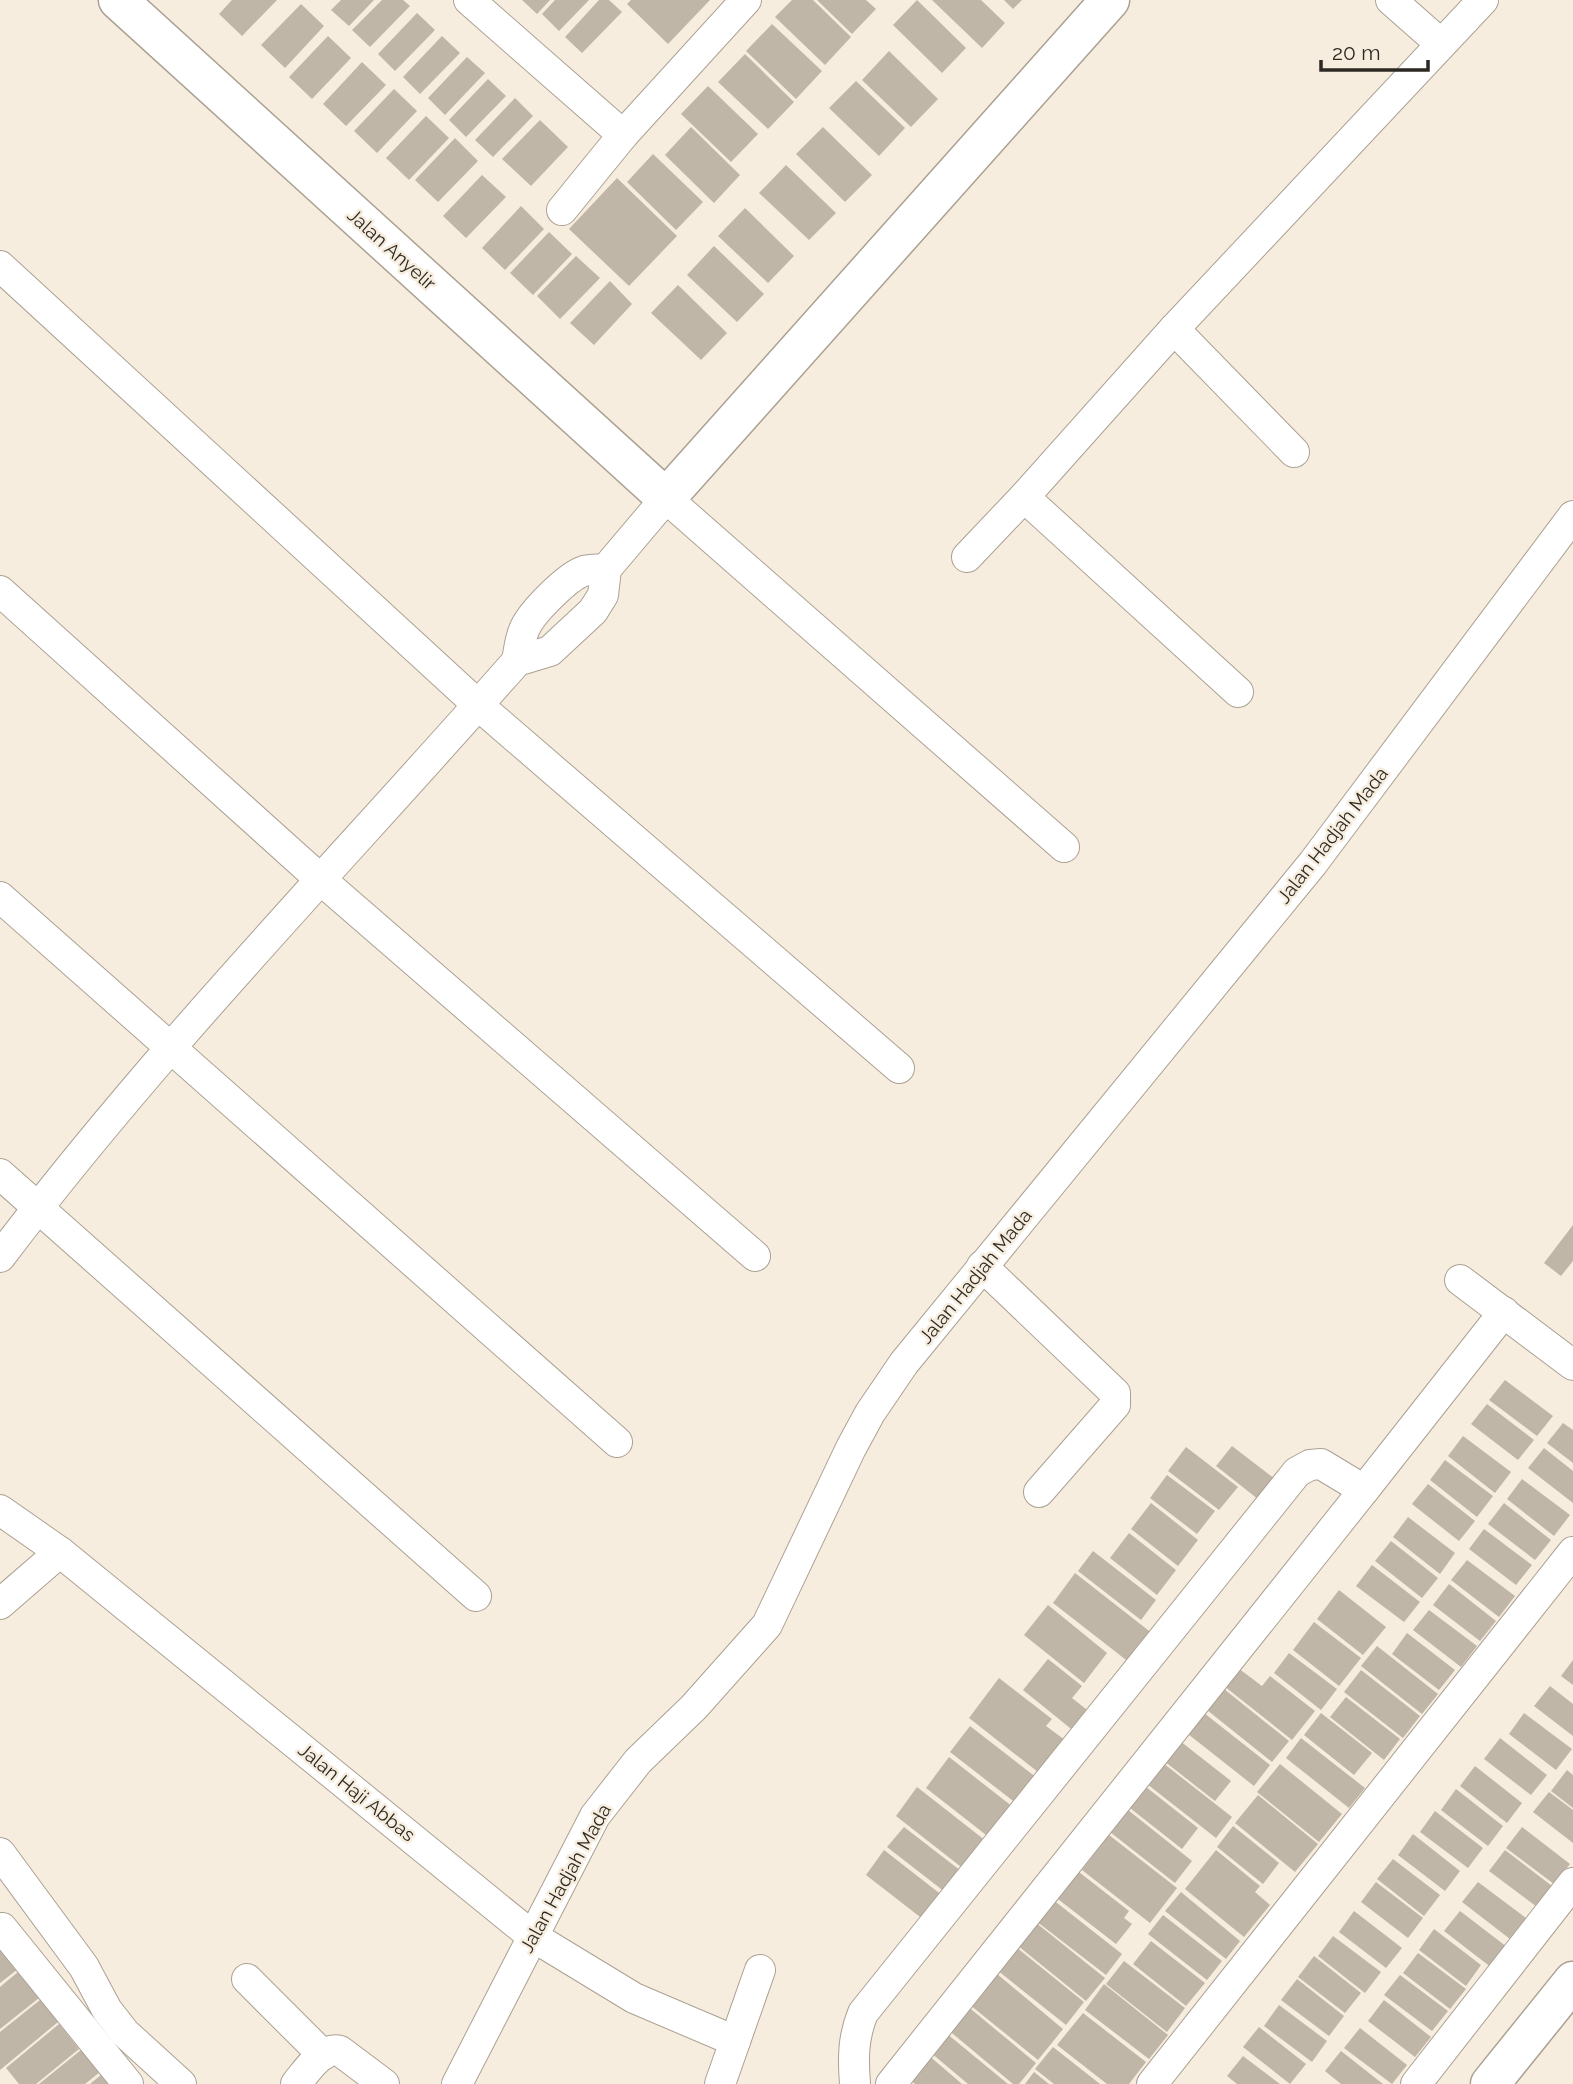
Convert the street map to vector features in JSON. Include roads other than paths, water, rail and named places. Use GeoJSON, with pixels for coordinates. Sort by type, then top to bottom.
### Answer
{"type":"FeatureCollection","features":[{"type":"Feature","properties":{"kind":"street","name":"Jalan Anyelir"},"geometry":{"type":"LineString","coordinates":[[118,0],[666,498]]}},
{"type":"Feature","properties":{"kind":"street"},"geometry":{"type":"LineString","coordinates":[[469,0],[623,135]]}},
{"type":"Feature","properties":{"kind":"street"},"geometry":{"type":"LineString","coordinates":[[562,210],[623,135],[746,0]]}},
{"type":"Feature","properties":{"kind":"street"},"geometry":{"type":"LineString","coordinates":[[517,661],[550,651],[593,611],[603,595],[606,569],[666,498],[1110,0]]}},
{"type":"Feature","properties":{"kind":"street"},"geometry":{"type":"LineString","coordinates":[[1391,0],[1441,44]]}},
{"type":"Feature","properties":{"kind":"street"},"geometry":{"type":"LineString","coordinates":[[967,557],[1174,329],[1441,44],[1469,5]]}},
{"type":"Feature","properties":{"kind":"street"},"geometry":{"type":"LineString","coordinates":[[0,266],[478,705],[899,1068]]}},
{"type":"Feature","properties":{"kind":"street"},"geometry":{"type":"LineString","coordinates":[[1174,329],[1294,452]]}},
{"type":"Feature","properties":{"kind":"street"},"geometry":{"type":"LineString","coordinates":[[1024,497],[1238,692]]}},
{"type":"Feature","properties":{"kind":"street"},"geometry":{"type":"LineString","coordinates":[[666,498],[1064,847]]}},
{"type":"Feature","properties":{"kind":"street","name":"Jalan Hadjah Mada"},"geometry":{"type":"LineString","coordinates":[[457,2084],[595,1816],[638,1761],[703,1697],[767,1625],[870,1413],[904,1363],[1313,863],[1573,516]]}},
{"type":"Feature","properties":{"kind":"street"},"geometry":{"type":"LineString","coordinates":[[0,1257],[38,1206],[170,1048],[517,661],[525,628],[559,588],[583,571],[606,569]]}},
{"type":"Feature","properties":{"kind":"street"},"geometry":{"type":"LineString","coordinates":[[0,591],[320,879],[755,1256]]}},
{"type":"Feature","properties":{"kind":"street"},"geometry":{"type":"LineString","coordinates":[[0,897],[617,1442]]}},
{"type":"Feature","properties":{"kind":"street"},"geometry":{"type":"LineString","coordinates":[[0,1174],[476,1595]]}},
{"type":"Feature","properties":{"kind":"street"},"geometry":{"type":"LineString","coordinates":[[982,1266],[1115,1393],[1115,1405],[1039,1492]]}},
{"type":"Feature","properties":{"kind":"street"},"geometry":{"type":"LineString","coordinates":[[1461,1280],[1573,1365]]}},
{"type":"Feature","properties":{"kind":"street"},"geometry":{"type":"LineString","coordinates":[[891,2084],[1504,1312]]}},
{"type":"Feature","properties":{"kind":"street"},"geometry":{"type":"LineString","coordinates":[[855,2084],[855,2032],[863,2013],[1297,1472],[1310,1465],[1321,1464],[1364,1490]]}},
{"type":"Feature","properties":{"kind":"street","name":"Jalan Haji Abbas"},"geometry":{"type":"LineString","coordinates":[[0,1510],[60,1552],[532,1936],[634,1998],[735,2041]]}},
{"type":"Feature","properties":{"kind":"street"},"geometry":{"type":"LineString","coordinates":[[0,1604],[60,1552]]}},
{"type":"Feature","properties":{"kind":"street"},"geometry":{"type":"LineString","coordinates":[[1152,2084],[1573,1552]]}},
{"type":"Feature","properties":{"kind":"street"},"geometry":{"type":"LineString","coordinates":[[0,1853],[84,1967],[107,2010],[125,2033],[181,2084]]}},
{"type":"Feature","properties":{"kind":"street"},"geometry":{"type":"LineString","coordinates":[[1416,2084],[1573,1883]]}},
{"type":"Feature","properties":{"kind":"street"},"geometry":{"type":"LineString","coordinates":[[2,1928],[128,2084]]}},
{"type":"Feature","properties":{"kind":"street"},"geometry":{"type":"LineString","coordinates":[[720,2084],[760,1970]]}},
{"type":"Feature","properties":{"kind":"street"},"geometry":{"type":"LineString","coordinates":[[247,1979],[323,2055]]}},
{"type":"Feature","properties":{"kind":"street"},"geometry":{"type":"LineString","coordinates":[[1490,2084],[1573,1981]]}},
{"type":"Feature","properties":{"kind":"street"},"geometry":{"type":"LineString","coordinates":[[296,2084],[331,2050],[340,2051],[384,2084]]}}]}
